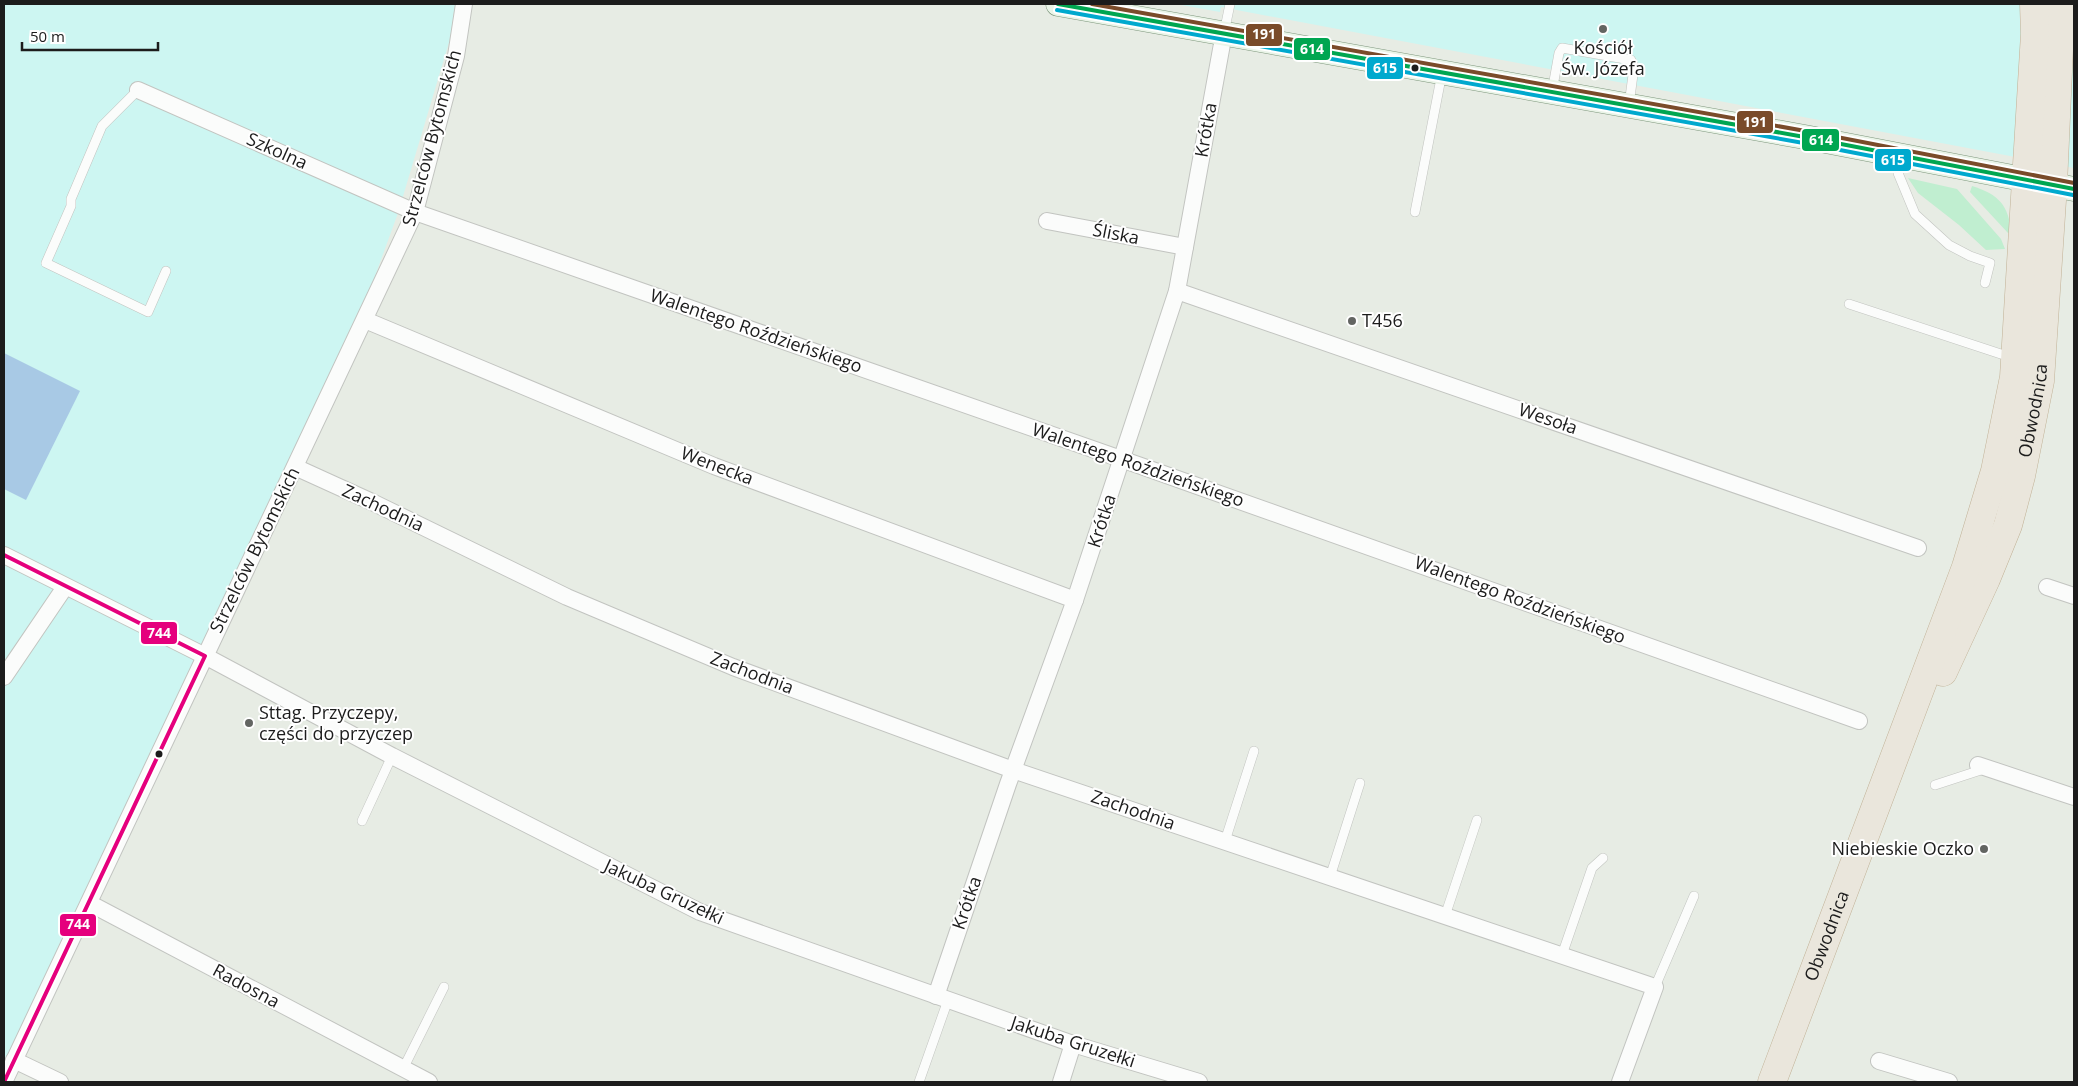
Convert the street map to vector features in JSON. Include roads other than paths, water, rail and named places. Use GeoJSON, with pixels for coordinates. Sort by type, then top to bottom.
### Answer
{"type":"FeatureCollection","features":[{"type":"Feature","properties":{"kind":"highway","name":"Obwodnica"},"geometry":{"type":"LineString","coordinates":[[1772,1082],[1966,567],[1983,515],[2006,428],[2014,377],[2035,34],[2034,4]]}},
{"type":"Feature","properties":{"kind":"highway","name":"Obwodnica"},"geometry":{"type":"LineString","coordinates":[[1883,789],[1957,645],[2008,525],[2022,476],[2040,381],[2050,242],[2064,187],[2061,4]]}},
{"type":"Feature","properties":{"kind":"highway"},"geometry":{"type":"LineString","coordinates":[[2050,242],[2064,224],[2074,217]]}},
{"type":"Feature","properties":{"kind":"street","name":"Strzelców Bytomskich"},"geometry":{"type":"LineString","coordinates":[[4,1082],[415,212],[456,56],[464,4]]}},
{"type":"Feature","properties":{"kind":"street"},"geometry":{"type":"LineString","coordinates":[[1058,4],[1810,138],[2064,187]]}},
{"type":"Feature","properties":{"kind":"street","name":"Krótka"},"geometry":{"type":"LineString","coordinates":[[942,998],[1013,770],[1075,600],[1177,291],[1224,33]]}},
{"type":"Feature","properties":{"kind":"street","name":"Szkolna"},"geometry":{"type":"LineString","coordinates":[[138,90],[415,212]]}},
{"type":"Feature","properties":{"kind":"street","name":"Walentego Roździeńskiego"},"geometry":{"type":"LineString","coordinates":[[415,212],[1122,459],[1860,722]]}},
{"type":"Feature","properties":{"kind":"street","name":"Śliska"},"geometry":{"type":"LineString","coordinates":[[1047,221],[1185,248]]}},
{"type":"Feature","properties":{"kind":"street","name":"Wesoła"},"geometry":{"type":"LineString","coordinates":[[1177,291],[1918,548]]}},
{"type":"Feature","properties":{"kind":"street","name":"Wenecka"},"geometry":{"type":"LineString","coordinates":[[365,320],[714,466],[1075,600]]}},
{"type":"Feature","properties":{"kind":"street","name":"Zachodnia"},"geometry":{"type":"LineString","coordinates":[[295,467],[372,502],[567,597],[733,667],[1013,770],[1655,987]]}},
{"type":"Feature","properties":{"kind":"street","name":"Jakuba Gruzełki"},"geometry":{"type":"LineString","coordinates":[[4,555],[204,656],[392,756],[700,912],[1073,1044],[1199,1082]]}},
{"type":"Feature","properties":{"kind":"street"},"geometry":{"type":"LineString","coordinates":[[4,677],[65,587]]}},
{"type":"Feature","properties":{"kind":"street"},"geometry":{"type":"LineString","coordinates":[[2047,587],[2074,596]]}},
{"type":"Feature","properties":{"kind":"street"},"geometry":{"type":"LineString","coordinates":[[1983,766],[2074,797]]}},
{"type":"Feature","properties":{"kind":"street","name":"Radosna"},"geometry":{"type":"LineString","coordinates":[[89,903],[429,1082]]}},
{"type":"Feature","properties":{"kind":"street"},"geometry":{"type":"LineString","coordinates":[[1620,1082],[1655,987]]}},
{"type":"Feature","properties":{"kind":"street"},"geometry":{"type":"LineString","coordinates":[[1061,1082],[1073,1044]]}},
{"type":"Feature","properties":{"kind":"street"},"geometry":{"type":"LineString","coordinates":[[14,1060],[60,1082]]}},
{"type":"Feature","properties":{"kind":"street"},"geometry":{"type":"LineString","coordinates":[[1879,1060],[1949,1082]]}},
{"type":"Feature","properties":{"kind":"lane"},"geometry":{"type":"LineString","coordinates":[[1224,33],[1230,4]]}},
{"type":"Feature","properties":{"kind":"lane"},"geometry":{"type":"LineString","coordinates":[[1552,92],[1559,53],[1562,48],[1631,60],[1634,67],[1629,106]]}},
{"type":"Feature","properties":{"kind":"lane"},"geometry":{"type":"LineString","coordinates":[[1416,212],[1442,73]]}},
{"type":"Feature","properties":{"kind":"lane"},"geometry":{"type":"LineString","coordinates":[[138,90],[102,126],[71,199],[72,206],[46,263],[148,312],[166,271]]}},
{"type":"Feature","properties":{"kind":"lane"},"geometry":{"type":"LineString","coordinates":[[1901,157],[1898,173],[1915,214],[1949,244],[1970,256],[1990,263],[1985,283]]}},
{"type":"Feature","properties":{"kind":"lane"},"geometry":{"type":"LineString","coordinates":[[1849,304],[2015,359]]}},
{"type":"Feature","properties":{"kind":"lane"},"geometry":{"type":"LineString","coordinates":[[1225,841],[1254,750]]}},
{"type":"Feature","properties":{"kind":"lane"},"geometry":{"type":"LineString","coordinates":[[362,821],[392,756]]}},
{"type":"Feature","properties":{"kind":"lane"},"geometry":{"type":"LineString","coordinates":[[1935,785],[1983,766]]}},
{"type":"Feature","properties":{"kind":"lane"},"geometry":{"type":"LineString","coordinates":[[1330,877],[1360,783]]}},
{"type":"Feature","properties":{"kind":"lane"},"geometry":{"type":"LineString","coordinates":[[1445,916],[1476,820]]}},
{"type":"Feature","properties":{"kind":"lane"},"geometry":{"type":"LineString","coordinates":[[1562,956],[1592,868],[1603,858]]}},
{"type":"Feature","properties":{"kind":"lane"},"geometry":{"type":"LineString","coordinates":[[1655,987],[1694,896]]}},
{"type":"Feature","properties":{"kind":"lane"},"geometry":{"type":"LineString","coordinates":[[403,1069],[444,986]]}},
{"type":"Feature","properties":{"kind":"lane"},"geometry":{"type":"LineString","coordinates":[[919,1082],[942,998]]}},
{"type":"Feature","properties":{"kind":"place","name":"Kościół Św. Józefa"},"geometry":{"type":"Point","coordinates":[1603,29]}},
{"type":"Feature","properties":{"kind":"place","name":"T456"},"geometry":{"type":"Point","coordinates":[1352,321]}},
{"type":"Feature","properties":{"kind":"place","name":"Sttag. Przyczepy, części do przyczep"},"geometry":{"type":"Point","coordinates":[249,723]}},
{"type":"Feature","properties":{"kind":"place","name":"Niebieskie Oczko"},"geometry":{"type":"Point","coordinates":[1984,849]}}]}
